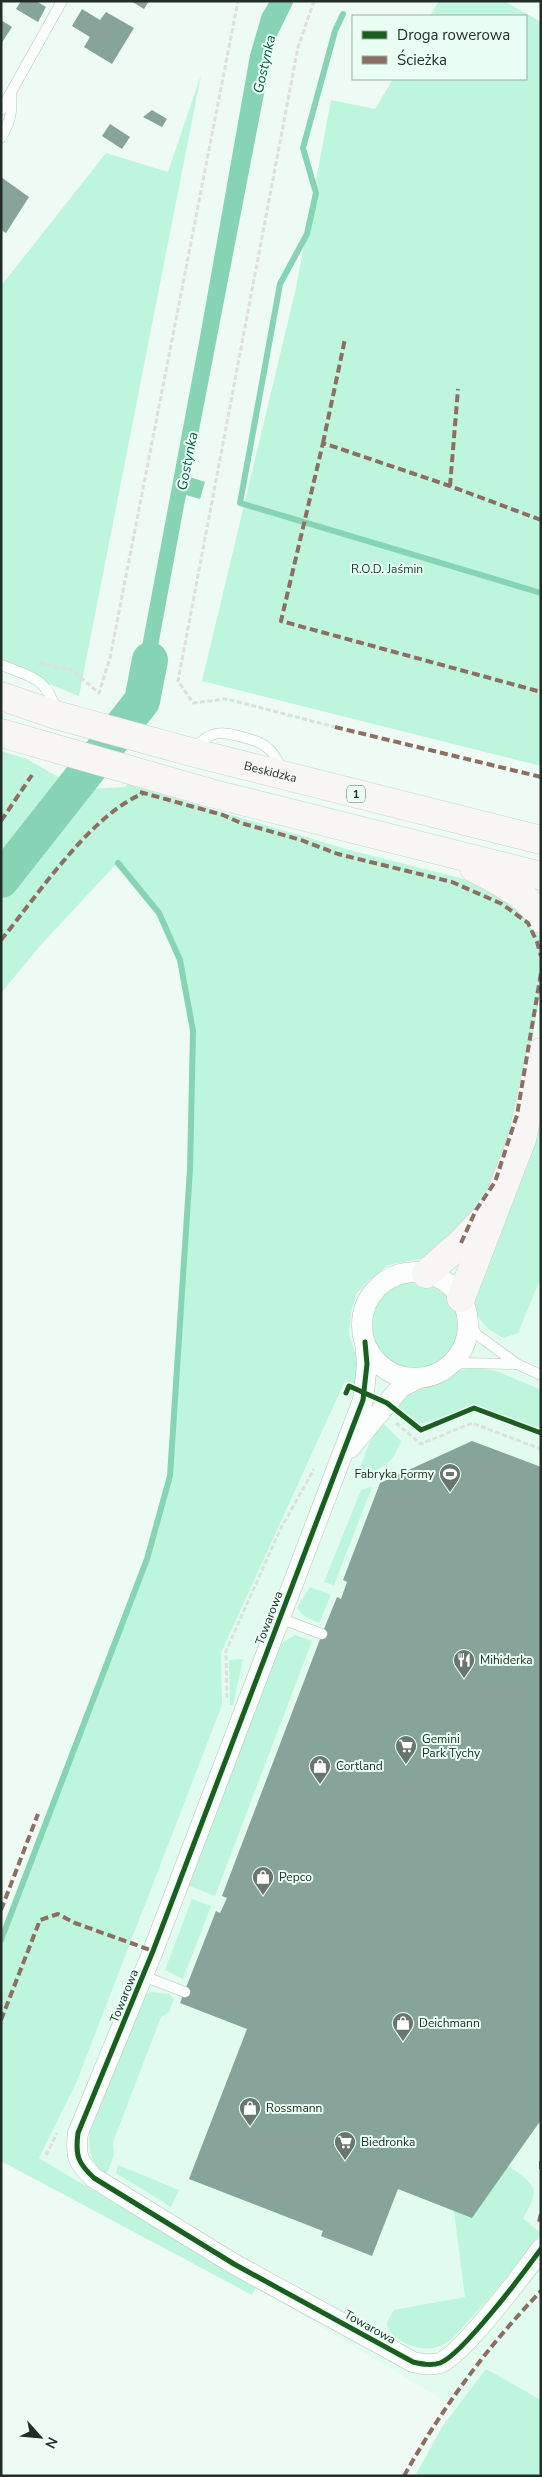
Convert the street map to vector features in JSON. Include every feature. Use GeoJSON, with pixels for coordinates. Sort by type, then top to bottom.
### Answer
{"type":"FeatureCollection","features":[{"type":"Feature","properties":{"kind":"main road","name":"Beskidzka"},"geometry":{"type":"LineString","coordinates":[[1,696],[56,715],[181,750],[541,840]]}},
{"type":"Feature","properties":{"kind":"main road"},"geometry":{"type":"LineString","coordinates":[[1,733],[161,779],[541,876]]}},
{"type":"Feature","properties":{"kind":"main road"},"geometry":{"type":"LineString","coordinates":[[439,850],[499,881],[523,898],[541,919]]}},
{"type":"Feature","properties":{"kind":"main road"},"geometry":{"type":"LineString","coordinates":[[464,1308],[495,1207],[522,1139],[541,1052]]}},
{"type":"Feature","properties":{"kind":"main road"},"geometry":{"type":"LineString","coordinates":[[426,1274],[462,1243],[495,1207]]}},
{"type":"Feature","properties":{"kind":"street"},"geometry":{"type":"LineString","coordinates":[[400,1274],[426,1274],[438,1277],[452,1287],[464,1308],[468,1334],[462,1351],[451,1365],[428,1376],[402,1377],[386,1369],[373,1357],[365,1342],[362,1324],[366,1307],[374,1292],[387,1280],[400,1274]]}},
{"type":"Feature","properties":{"kind":"street","name":"Towarowa"},"geometry":{"type":"LineString","coordinates":[[365,1342],[367,1364],[366,1393],[143,1976],[78,2133],[76,2150],[81,2166],[94,2178],[234,2264],[413,2362],[425,2365],[440,2363],[455,2353],[515,2284],[541,2248]]}},
{"type":"Feature","properties":{"kind":"street","name":"Towarowa"},"geometry":{"type":"LineString","coordinates":[[340,1461],[401,1387],[428,1376]]}},
{"type":"Feature","properties":{"kind":"street","name":"Towarowa"},"geometry":{"type":"LineString","coordinates":[[515,2284],[541,2265]]}},
{"type":"Feature","properties":{"kind":"lane"},"geometry":{"type":"LineString","coordinates":[[1,110],[62,1]]}},
{"type":"Feature","properties":{"kind":"lane"},"geometry":{"type":"LineString","coordinates":[[1,138],[10,124],[11,92]]}},
{"type":"Feature","properties":{"kind":"lane"},"geometry":{"type":"LineString","coordinates":[[1,665],[42,683],[53,698],[56,715]]}},
{"type":"Feature","properties":{"kind":"lane","name":"Towarowa"},"geometry":{"type":"LineString","coordinates":[[464,1308],[476,1334],[517,1364],[541,1375]]}},
{"type":"Feature","properties":{"kind":"lane","name":"Towarowa"},"geometry":{"type":"LineString","coordinates":[[428,1376],[462,1363],[517,1364]]}},
{"type":"Feature","properties":{"kind":"lane"},"geometry":{"type":"LineString","coordinates":[[280,1618],[322,1634]]}},
{"type":"Feature","properties":{"kind":"lane"},"geometry":{"type":"LineString","coordinates":[[143,1976],[185,1992]]}},
{"type":"Feature","properties":{"kind":"path"},"geometry":{"type":"LineString","coordinates":[[72,670],[100,693],[110,658],[238,1]]}},
{"type":"Feature","properties":{"kind":"path"},"geometry":{"type":"LineString","coordinates":[[314,1],[298,47],[178,681],[193,703],[227,699],[335,727]]}},
{"type":"Feature","properties":{"kind":"shaded area"},"geometry":{"type":"Polygon","coordinates":[[[485,1192],[541,1193],[541,2396],[510,2440],[39,2158],[77,2081],[222,1705],[221,1653],[346,1381],[358,1359],[349,1335],[351,1313],[356,1294],[368,1281],[388,1265],[430,1257],[463,1226],[485,1192]]]}},
{"type":"Feature","properties":{"kind":"green space","name":"R.O.D. Jaśmin"},"geometry":{"type":"Polygon","coordinates":[[[439,1],[504,1],[541,22],[541,766],[202,681],[296,288],[331,100],[375,109],[392,80],[527,80],[527,15],[431,15],[439,1]]]}},
{"type":"Feature","properties":{"kind":"green space"},"geometry":{"type":"Polygon","coordinates":[[[201,75],[79,696],[1,665],[1,286],[106,153],[168,172],[201,75]]]}},
{"type":"Feature","properties":{"kind":"green space"},"geometry":{"type":"Polygon","coordinates":[[[1,751],[27,759],[70,784],[1,870],[1,751]]]}},
{"type":"Feature","properties":{"kind":"green space"},"geometry":{"type":"Polygon","coordinates":[[[127,784],[353,851],[488,885],[535,926],[541,942],[541,990],[518,1116],[496,1183],[485,1192],[463,1226],[430,1257],[388,1265],[368,1281],[356,1294],[351,1313],[349,1335],[359,1363],[357,1385],[345,1381],[221,1653],[222,1705],[77,2081],[39,2158],[256,2288],[252,2295],[1,2161],[1,1941],[147,1559],[170,1476],[185,1239],[193,1031],[180,960],[159,912],[117,863],[39,947],[1,993],[1,899],[87,789],[125,787],[127,784]]]}},
{"type":"Feature","properties":{"kind":"green space"},"geometry":{"type":"Polygon","coordinates":[[[541,1096],[541,1277],[518,1333],[504,1338],[483,1323],[472,1300],[541,1096]]]}},
{"type":"Feature","properties":{"kind":"green space"},"geometry":{"type":"Polygon","coordinates":[[[414,1281],[431,1284],[445,1294],[455,1308],[458,1325],[455,1342],[445,1356],[431,1366],[414,1369],[397,1366],[383,1356],[373,1342],[370,1325],[373,1308],[383,1294],[397,1284],[414,1281]]]}},
{"type":"Feature","properties":{"kind":"green space"},"geometry":{"type":"Polygon","coordinates":[[[477,1367],[499,1372],[541,1390],[541,1429],[472,1405],[436,1420],[418,1424],[394,1405],[412,1390],[445,1380],[461,1370],[477,1367]]]}},
{"type":"Feature","properties":{"kind":"green space"},"geometry":{"type":"Polygon","coordinates":[[[382,1422],[401,1441],[398,1449],[394,1456],[379,1469],[357,1476],[369,1444],[382,1422]]]}},
{"type":"Feature","properties":{"kind":"green space"},"geometry":{"type":"Polygon","coordinates":[[[372,1487],[334,1585],[324,1582],[361,1490],[372,1487]]]}},
{"type":"Feature","properties":{"kind":"green space"},"geometry":{"type":"Polygon","coordinates":[[[310,1587],[331,1595],[319,1623],[304,1616],[297,1608],[310,1587]]]}},
{"type":"Feature","properties":{"kind":"green space"},"geometry":{"type":"Polygon","coordinates":[[[295,1635],[312,1641],[215,1896],[187,1885],[281,1644],[295,1635]]]}},
{"type":"Feature","properties":{"kind":"green space"},"geometry":{"type":"Polygon","coordinates":[[[243,1659],[233,1705],[230,1705],[229,1660],[243,1659]]]}},
{"type":"Feature","properties":{"kind":"green space"},"geometry":{"type":"Polygon","coordinates":[[[192,1899],[211,1906],[183,1979],[165,1970],[192,1899]]]}},
{"type":"Feature","properties":{"kind":"green space"},"geometry":{"type":"Polygon","coordinates":[[[151,1992],[169,1994],[174,1999],[169,2012],[161,2017],[113,2142],[114,2154],[107,2174],[101,2171],[91,2155],[89,2143],[90,2130],[144,1996],[151,1992]]]}},
{"type":"Feature","properties":{"kind":"green space"},"geometry":{"type":"Polygon","coordinates":[[[118,2165],[179,2190],[171,2207],[116,2173],[118,2165]]]}},
{"type":"Feature","properties":{"kind":"green space"},"geometry":{"type":"Polygon","coordinates":[[[509,2166],[525,2178],[533,2188],[532,2200],[523,2218],[541,2234],[496,2290],[449,2341],[435,2348],[420,2348],[405,2343],[388,2329],[387,2322],[394,2310],[465,2297],[454,2211],[509,2166]]]}},
{"type":"Feature","properties":{"kind":"green space"},"geometry":{"type":"Polygon","coordinates":[[[486,2369],[541,2400],[541,2476],[415,2476],[442,2427],[486,2369]]]}},
{"type":"Feature","properties":{"kind":"water"},"geometry":{"type":"Polygon","coordinates":[[[270,1],[294,1],[274,42],[190,477],[205,482],[200,499],[186,495],[146,711],[131,705],[200,337],[250,55],[262,14],[270,1]]]}},
{"type":"Feature","properties":{"kind":"water"},"geometry":{"type":"Polygon","coordinates":[[[70,784],[87,789],[1,899],[1,870],[70,784]]]}},
{"type":"Feature","properties":{"kind":"building"},"geometry":{"type":"Polygon","coordinates":[[[21,1],[36,1],[46,7],[38,22],[16,9],[21,1]]]}},
{"type":"Feature","properties":{"kind":"building"},"geometry":{"type":"Polygon","coordinates":[[[131,1],[149,1],[144,9],[131,1]]]}},
{"type":"Feature","properties":{"kind":"building"},"geometry":{"type":"Polygon","coordinates":[[[82,9],[100,20],[106,12],[134,28],[112,64],[84,47],[90,37],[72,26],[82,9]]]}},
{"type":"Feature","properties":{"kind":"building"},"geometry":{"type":"Polygon","coordinates":[[[1,20],[12,27],[1,44],[1,20]]]}},
{"type":"Feature","properties":{"kind":"building"},"geometry":{"type":"Polygon","coordinates":[[[152,110],[167,119],[162,127],[143,117],[152,110]]]}},
{"type":"Feature","properties":{"kind":"building"},"geometry":{"type":"Polygon","coordinates":[[[110,124],[130,137],[122,149],[102,136],[110,124]]]}},
{"type":"Feature","properties":{"kind":"building"},"geometry":{"type":"Polygon","coordinates":[[[1,177],[29,197],[6,233],[1,230],[1,177]]]}},
{"type":"Feature","properties":{"kind":"building","name":"Gemini Park Tychy"},"geometry":{"type":"Polygon","coordinates":[[[472,1441],[541,1467],[541,2120],[472,2218],[398,2189],[372,2256],[321,2236],[323,2231],[189,2179],[247,2029],[180,2003],[216,1911],[220,1913],[227,1898],[222,1896],[322,1634],[337,1597],[341,1599],[347,1582],[343,1580],[380,1483],[472,1441]]]}},
{"type":"Feature","properties":{"kind":"waterway"},"geometry":{"type":"LineString","coordinates":[[343,14],[335,31],[303,148],[316,193],[307,234],[280,284],[240,503],[541,593]]}},
{"type":"Feature","properties":{"kind":"waterway","name":"Gostynka"},"geometry":{"type":"LineString","coordinates":[[1,880],[142,701],[150,660]]}},
{"type":"Feature","properties":{"kind":"waterway"},"geometry":{"type":"LineString","coordinates":[[1,1940],[147,1559],[170,1476],[190,1169],[193,1031],[180,960],[159,913],[118,863]]}},
{"type":"Feature","properties":{"kind":"marked path"},"geometry":{"type":"LineString","coordinates":[[323,443],[345,339]]}},
{"type":"Feature","properties":{"kind":"marked path"},"geometry":{"type":"LineString","coordinates":[[450,486],[458,389]]}},
{"type":"Feature","properties":{"kind":"marked path"},"geometry":{"type":"LineString","coordinates":[[541,520],[450,486],[323,443],[281,621],[541,692]]}},
{"type":"Feature","properties":{"kind":"marked path"},"geometry":{"type":"LineString","coordinates":[[335,727],[541,777]]}},
{"type":"Feature","properties":{"kind":"marked path"},"geometry":{"type":"LineString","coordinates":[[1,821],[32,775]]}},
{"type":"Feature","properties":{"kind":"marked path"},"geometry":{"type":"LineString","coordinates":[[140,792],[223,815],[241,823],[301,840],[338,854],[452,882],[502,904],[528,923],[541,956]]}},
{"type":"Feature","properties":{"kind":"marked path"},"geometry":{"type":"LineString","coordinates":[[1,940],[85,837],[124,804],[144,793]]}},
{"type":"Feature","properties":{"kind":"marked path"},"geometry":{"type":"LineString","coordinates":[[461,1243],[476,1210],[495,1182],[517,1115],[541,973]]}},
{"type":"Feature","properties":{"kind":"marked path"},"geometry":{"type":"LineString","coordinates":[[1,1910],[38,1814]]}},
{"type":"Feature","properties":{"kind":"marked path"},"geometry":{"type":"LineString","coordinates":[[1,2020],[40,1920],[58,1914],[75,1923],[153,1951]]}},
{"type":"Feature","properties":{"kind":"marked path"},"geometry":{"type":"LineString","coordinates":[[541,2161],[541,2170]]}},
{"type":"Feature","properties":{"kind":"marked path"},"geometry":{"type":"LineString","coordinates":[[541,2214],[539,2222],[541,2224]]}},
{"type":"Feature","properties":{"kind":"marked path"},"geometry":{"type":"LineString","coordinates":[[404,2476],[434,2426],[484,2356],[541,2291]]}},
{"type":"Feature","properties":{"kind":"cycle path"},"geometry":{"type":"LineString","coordinates":[[365,1342],[367,1364],[363,1400],[153,1951],[78,2133],[77,2148],[81,2163],[94,2178],[234,2264],[416,2363],[437,2364],[450,2357],[493,2311],[541,2249]]}},
{"type":"Feature","properties":{"kind":"cycle path"},"geometry":{"type":"LineString","coordinates":[[346,1393],[349,1386],[387,1403],[421,1430],[474,1408],[541,1433]]}},
{"type":"Feature","properties":{"kind":"place","name":"Fabryka Formy"},"geometry":{"type":"Point","coordinates":[450,1493]}},
{"type":"Feature","properties":{"kind":"place","name":"Mihiderka"},"geometry":{"type":"Point","coordinates":[464,1679]}},
{"type":"Feature","properties":{"kind":"place","name":"Gemini Park Tychy"},"geometry":{"type":"Point","coordinates":[406,1765]}},
{"type":"Feature","properties":{"kind":"place","name":"Cortland"},"geometry":{"type":"Point","coordinates":[320,1785]}},
{"type":"Feature","properties":{"kind":"place","name":"Pepco"},"geometry":{"type":"Point","coordinates":[263,1896]}},
{"type":"Feature","properties":{"kind":"place","name":"Deichmann"},"geometry":{"type":"Point","coordinates":[403,2042]}},
{"type":"Feature","properties":{"kind":"place","name":"Rossmann"},"geometry":{"type":"Point","coordinates":[250,2127]}},
{"type":"Feature","properties":{"kind":"place","name":"Biedronka"},"geometry":{"type":"Point","coordinates":[345,2161]}}]}
